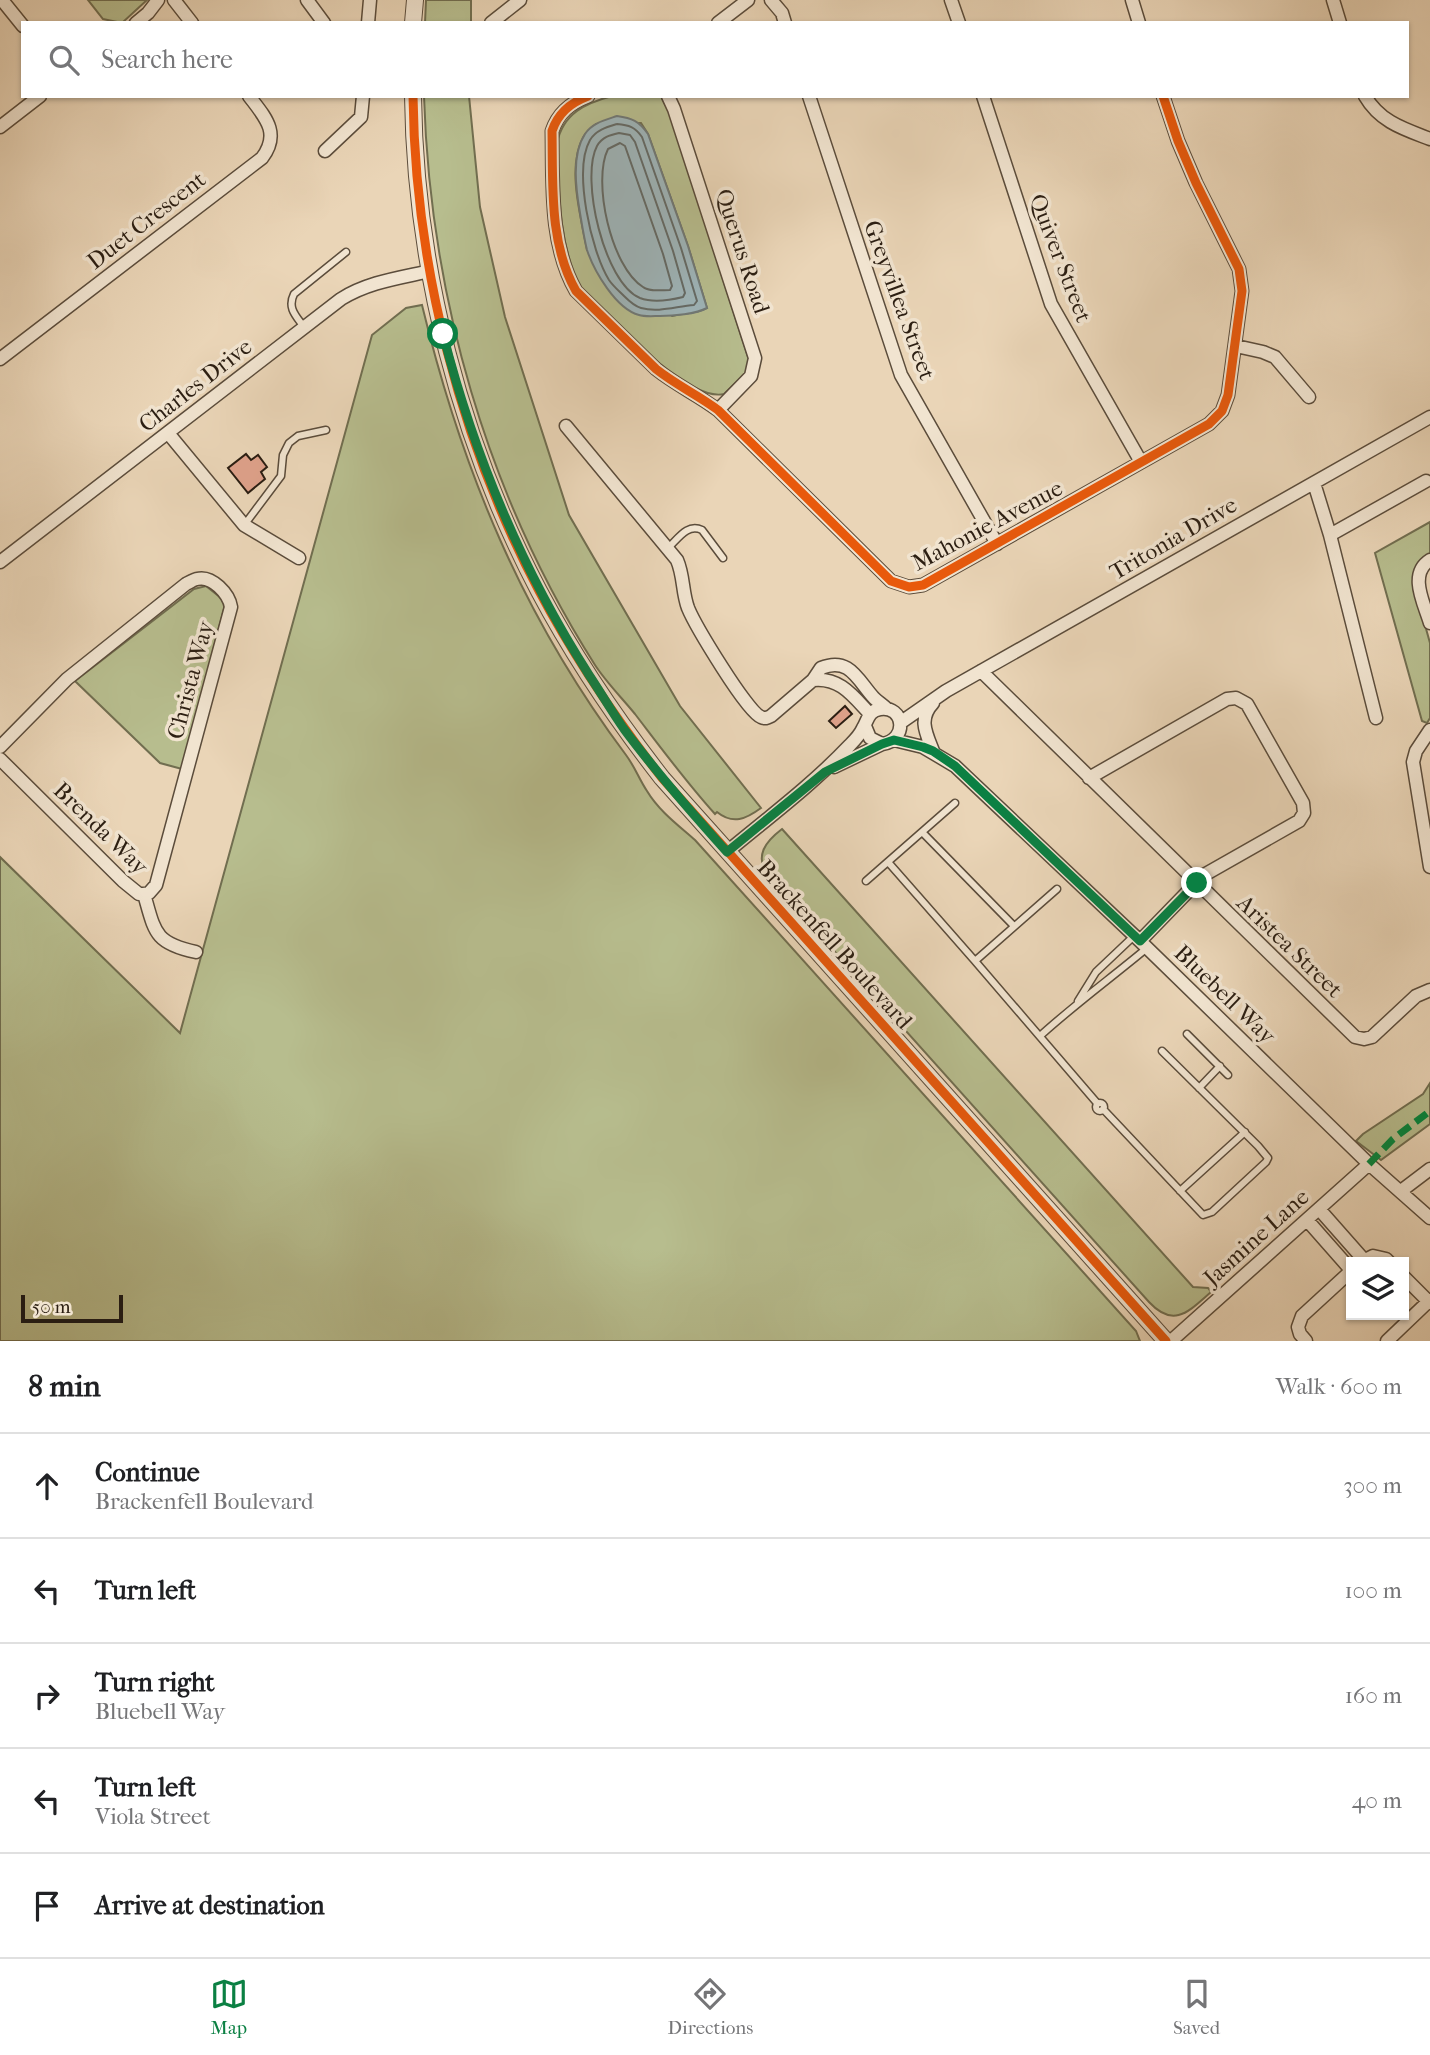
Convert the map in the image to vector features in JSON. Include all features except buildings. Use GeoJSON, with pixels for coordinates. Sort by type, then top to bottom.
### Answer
{"type":"FeatureCollection","features":[{"type":"Feature","properties":{"kind":"street"},"geometry":{"type":"LineString","coordinates":[[2,0],[21,24]]}},
{"type":"Feature","properties":{"kind":"street"},"geometry":{"type":"LineString","coordinates":[[138,21],[158,0]]}},
{"type":"Feature","properties":{"kind":"street"},"geometry":{"type":"LineString","coordinates":[[174,0],[190,21]]}},
{"type":"Feature","properties":{"kind":"street"},"geometry":{"type":"LineString","coordinates":[[307,0],[323,21]]}},
{"type":"Feature","properties":{"kind":"street"},"geometry":{"type":"LineString","coordinates":[[368,21],[370,0]]}},
{"type":"Feature","properties":{"kind":"street"},"geometry":{"type":"LineString","coordinates":[[413,21],[415,0]]}},
{"type":"Feature","properties":{"kind":"street"},"geometry":{"type":"LineString","coordinates":[[494,21],[520,0]]}},
{"type":"Feature","properties":{"kind":"street"},"geometry":{"type":"LineString","coordinates":[[721,21],[748,0]]}},
{"type":"Feature","properties":{"kind":"street"},"geometry":{"type":"LineString","coordinates":[[771,0],[782,13],[784,21]]}},
{"type":"Feature","properties":{"kind":"street"},"geometry":{"type":"LineString","coordinates":[[951,0],[958,21]]}},
{"type":"Feature","properties":{"kind":"street"},"geometry":{"type":"LineString","coordinates":[[1132,0],[1138,21]]}},
{"type":"Feature","properties":{"kind":"street"},"geometry":{"type":"LineString","coordinates":[[1333,0],[1339,21]]}},
{"type":"Feature","properties":{"kind":"street"},"geometry":{"type":"LineString","coordinates":[[0,127],[37,98]]}},
{"type":"Feature","properties":{"kind":"street","name":"Duet Crescent"},"geometry":{"type":"LineString","coordinates":[[0,359],[262,158],[269,145],[271,131],[267,119],[251,98]]}},
{"type":"Feature","properties":{"kind":"street"},"geometry":{"type":"LineString","coordinates":[[325,151],[361,117],[363,98]]}},
{"type":"Feature","properties":{"kind":"street","name":"Brackenfell Boulevard"},"geometry":{"type":"LineString","coordinates":[[413,98],[418,198],[430,271],[454,376],[493,489],[518,548],[566,638],[623,727],[662,778],[1166,1341]]}},
{"type":"Feature","properties":{"kind":"street","name":"Mahonie Avenue"},"geometry":{"type":"LineString","coordinates":[[583,98],[562,111],[551,131],[553,208],[563,262],[576,291],[670,381],[701,397],[718,410],[896,584],[909,587],[923,585],[996,544],[1209,424],[1222,411],[1228,395],[1236,346],[1242,291],[1239,269],[1188,166],[1164,98]]}},
{"type":"Feature","properties":{"kind":"street","name":"Querus Road"},"geometry":{"type":"LineString","coordinates":[[669,98],[755,358],[751,376],[718,410]]}},
{"type":"Feature","properties":{"kind":"street","name":"Greyvillea Street"},"geometry":{"type":"LineString","coordinates":[[809,98],[897,367],[996,544]]}},
{"type":"Feature","properties":{"kind":"street","name":"Quiver Street"},"geometry":{"type":"LineString","coordinates":[[984,98],[1051,304],[1141,462]]}},
{"type":"Feature","properties":{"kind":"street"},"geometry":{"type":"LineString","coordinates":[[1366,98],[1380,116],[1430,139]]}},
{"type":"Feature","properties":{"kind":"street","name":"Charles Drive"},"geometry":{"type":"LineString","coordinates":[[0,562],[355,290],[430,271]]}},
{"type":"Feature","properties":{"kind":"street"},"geometry":{"type":"LineString","coordinates":[[1236,346],[1275,357],[1309,397]]}},
{"type":"Feature","properties":{"kind":"street","name":"Tritonia Drive"},"geometry":{"type":"LineString","coordinates":[[896,718],[1430,417]]}},
{"type":"Feature","properties":{"kind":"street"},"geometry":{"type":"LineString","coordinates":[[566,426],[668,548]]}},
{"type":"Feature","properties":{"kind":"street"},"geometry":{"type":"LineString","coordinates":[[168,433],[244,525],[299,558]]}},
{"type":"Feature","properties":{"kind":"street"},"geometry":{"type":"LineString","coordinates":[[1330,536],[1426,481]]}},
{"type":"Feature","properties":{"kind":"street"},"geometry":{"type":"LineString","coordinates":[[1314,483],[1376,718]]}},
{"type":"Feature","properties":{"kind":"street","name":"Bluebell Way"},"geometry":{"type":"LineString","coordinates":[[668,548],[681,570],[688,608],[693,618],[743,701],[759,716],[771,716],[824,667],[846,667],[928,749],[955,766],[1369,1164],[1430,1219]]}},
{"type":"Feature","properties":{"kind":"street"},"geometry":{"type":"LineString","coordinates":[[1430,560],[1423,565],[1418,577],[1430,623]]}},
{"type":"Feature","properties":{"kind":"street","name":"Christa Way"},"geometry":{"type":"LineString","coordinates":[[0,747],[67,679],[186,584],[198,578],[205,579],[223,591],[230,600],[231,607],[156,884],[149,893],[144,894]]}},
{"type":"Feature","properties":{"kind":"street","name":"Aristea Street"},"geometry":{"type":"LineString","coordinates":[[981,671],[1355,1037],[1372,1037],[1416,996],[1430,990]]}},
{"type":"Feature","properties":{"kind":"street"},"geometry":{"type":"LineString","coordinates":[[813,680],[827,680],[850,692],[867,720],[870,738],[928,749],[924,719],[928,709],[941,694]]}},
{"type":"Feature","properties":{"kind":"street"},"geometry":{"type":"LineString","coordinates":[[1089,778],[1227,699],[1241,699],[1247,704],[1301,798],[1304,813],[1295,824],[1205,875],[1141,942]]}},
{"type":"Feature","properties":{"kind":"street"},"geometry":{"type":"LineString","coordinates":[[727,852],[825,772],[856,740],[867,720],[881,709],[896,718],[888,742],[825,772]]}},
{"type":"Feature","properties":{"kind":"street"},"geometry":{"type":"LineString","coordinates":[[1430,730],[1416,751],[1413,762],[1430,867]]}},
{"type":"Feature","properties":{"kind":"street","name":"Brenda Way"},"geometry":{"type":"LineString","coordinates":[[0,760],[123,881],[139,894],[144,894],[153,926],[162,940],[176,948],[195,952]]}},
{"type":"Feature","properties":{"kind":"street","name":"Jasmine Lane"},"geometry":{"type":"LineString","coordinates":[[1171,1341],[1369,1164]]}},
{"type":"Feature","properties":{"kind":"street"},"geometry":{"type":"LineString","coordinates":[[1401,1191],[1430,1169]]}},
{"type":"Feature","properties":{"kind":"street"},"geometry":{"type":"LineString","coordinates":[[1319,1209],[1360,1257]]}},
{"type":"Feature","properties":{"kind":"street"},"geometry":{"type":"LineString","coordinates":[[1307,1220],[1346,1265]]}},
{"type":"Feature","properties":{"kind":"street"},"geometry":{"type":"LineString","coordinates":[[1306,1341],[1298,1327],[1302,1316],[1346,1276]]}},
{"type":"Feature","properties":{"kind":"street"},"geometry":{"type":"LineString","coordinates":[[1387,1341],[1429,1302],[1409,1282]]}},
{"type":"Feature","properties":{"kind":"lane"},"geometry":{"type":"LineString","coordinates":[[304,327],[292,309],[292,298],[297,291],[346,253]]}},
{"type":"Feature","properties":{"kind":"lane"},"geometry":{"type":"LineString","coordinates":[[244,525],[281,476],[283,455],[289,443],[298,436],[326,430]]}},
{"type":"Feature","properties":{"kind":"lane"},"geometry":{"type":"LineString","coordinates":[[668,548],[687,530],[698,528],[723,558]]}},
{"type":"Feature","properties":{"kind":"lane"},"geometry":{"type":"LineString","coordinates":[[866,881],[955,803]]}},
{"type":"Feature","properties":{"kind":"lane"},"geometry":{"type":"LineString","coordinates":[[922,832],[1014,926]]}},
{"type":"Feature","properties":{"kind":"lane"},"geometry":{"type":"LineString","coordinates":[[888,862],[1097,1103],[1096,1109],[1103,1109],[1203,1215],[1212,1212],[1268,1158],[1162,1051]]}},
{"type":"Feature","properties":{"kind":"lane"},"geometry":{"type":"LineString","coordinates":[[975,961],[1057,890]]}},
{"type":"Feature","properties":{"kind":"lane"},"geometry":{"type":"LineString","coordinates":[[1077,1003],[1096,972],[1141,942]]}},
{"type":"Feature","properties":{"kind":"lane"},"geometry":{"type":"LineString","coordinates":[[1040,1036],[1077,1003],[1106,983],[1141,942]]}},
{"type":"Feature","properties":{"kind":"lane"},"geometry":{"type":"LineString","coordinates":[[1187,1034],[1228,1074]]}},
{"type":"Feature","properties":{"kind":"lane"},"geometry":{"type":"LineString","coordinates":[[1199,1088],[1220,1066]]}},
{"type":"Feature","properties":{"kind":"lane"},"geometry":{"type":"LineString","coordinates":[[1180,1191],[1245,1132]]}},
{"type":"Feature","properties":{"kind":"green space"},"geometry":{"type":"Polygon","coordinates":[[[88,0],[147,0],[124,21],[103,19],[88,0]]]}},
{"type":"Feature","properties":{"kind":"green space"},"geometry":{"type":"Polygon","coordinates":[[[426,0],[471,0],[471,21],[425,21],[426,0]]]}},
{"type":"Feature","properties":{"kind":"green space"},"geometry":{"type":"Polygon","coordinates":[[[424,98],[469,98],[480,207],[505,317],[569,515],[680,706],[761,808],[745,818],[734,819],[717,812],[715,814],[604,678],[557,600],[495,463],[471,392],[452,319],[438,245],[424,98]]]}},
{"type":"Feature","properties":{"kind":"green space"},"geometry":{"type":"Polygon","coordinates":[[[605,98],[662,98],[670,114],[749,360],[747,372],[724,394],[708,393],[689,385],[669,371],[627,335],[580,287],[567,253],[561,216],[557,143],[564,124],[585,106],[605,98]],[[641,123],[596,124],[584,136],[576,162],[576,192],[587,250],[672,316],[707,308],[648,134],[641,123]]]}},
{"type":"Feature","properties":{"kind":"green space"},"geometry":{"type":"Polygon","coordinates":[[[422,305],[456,426],[500,540],[556,650],[652,798],[695,840],[1136,1331],[1140,1341],[0,1341],[0,857],[180,1033],[372,335],[406,308],[422,305]]]}},
{"type":"Feature","properties":{"kind":"green space"},"geometry":{"type":"Polygon","coordinates":[[[1430,522],[1430,553],[1417,565],[1413,582],[1430,643],[1430,718],[1427,723],[1422,721],[1375,553],[1430,522]]]}},
{"type":"Feature","properties":{"kind":"green space"},"geometry":{"type":"Polygon","coordinates":[[[206,586],[221,598],[225,605],[182,769],[160,763],[75,681],[194,589],[206,586]]]}},
{"type":"Feature","properties":{"kind":"green space"},"geometry":{"type":"Polygon","coordinates":[[[782,829],[1193,1287],[1208,1288],[1211,1292],[1188,1311],[1174,1316],[1158,1310],[1149,1302],[767,876],[762,855],[767,844],[782,829]]]}},
{"type":"Feature","properties":{"kind":"green space"},"geometry":{"type":"Polygon","coordinates":[[[1430,1083],[1430,1124],[1381,1160],[1356,1141],[1423,1094],[1430,1083]]]}},
{"type":"Feature","properties":{"kind":"water"},"geometry":{"type":"Polygon","coordinates":[[[617,116],[635,121],[648,134],[707,308],[678,315],[639,315],[614,297],[590,259],[577,194],[576,162],[581,142],[591,127],[617,116]]]}},
{"type":"Feature","properties":{"kind":"marked path"},"geometry":{"type":"LineString","coordinates":[[1369,1164],[1393,1139],[1430,1111]]}},
{"type":"Feature","properties":{"kind":"cycle path"},"geometry":{"type":"LineString","coordinates":[[413,98],[422,224],[447,351],[465,414],[511,534],[539,591],[581,664],[662,778],[1166,1341]]}},
{"type":"Feature","properties":{"kind":"cycle path"},"geometry":{"type":"LineString","coordinates":[[584,98],[566,109],[552,131],[557,234],[567,273],[576,291],[656,369],[718,410],[891,581],[909,587],[923,585],[1209,424],[1222,411],[1228,395],[1242,291],[1239,269],[1196,183],[1164,98]]}},
{"type":"Feature","properties":{"kind":"route"},"geometry":{"type":"LineString","coordinates":[[443,334],[472,432],[493,489],[540,591],[566,638],[623,727],[662,778],[727,852],[825,772],[866,750],[894,740],[923,747],[944,757],[1140,941],[1197,883]]}}]}
